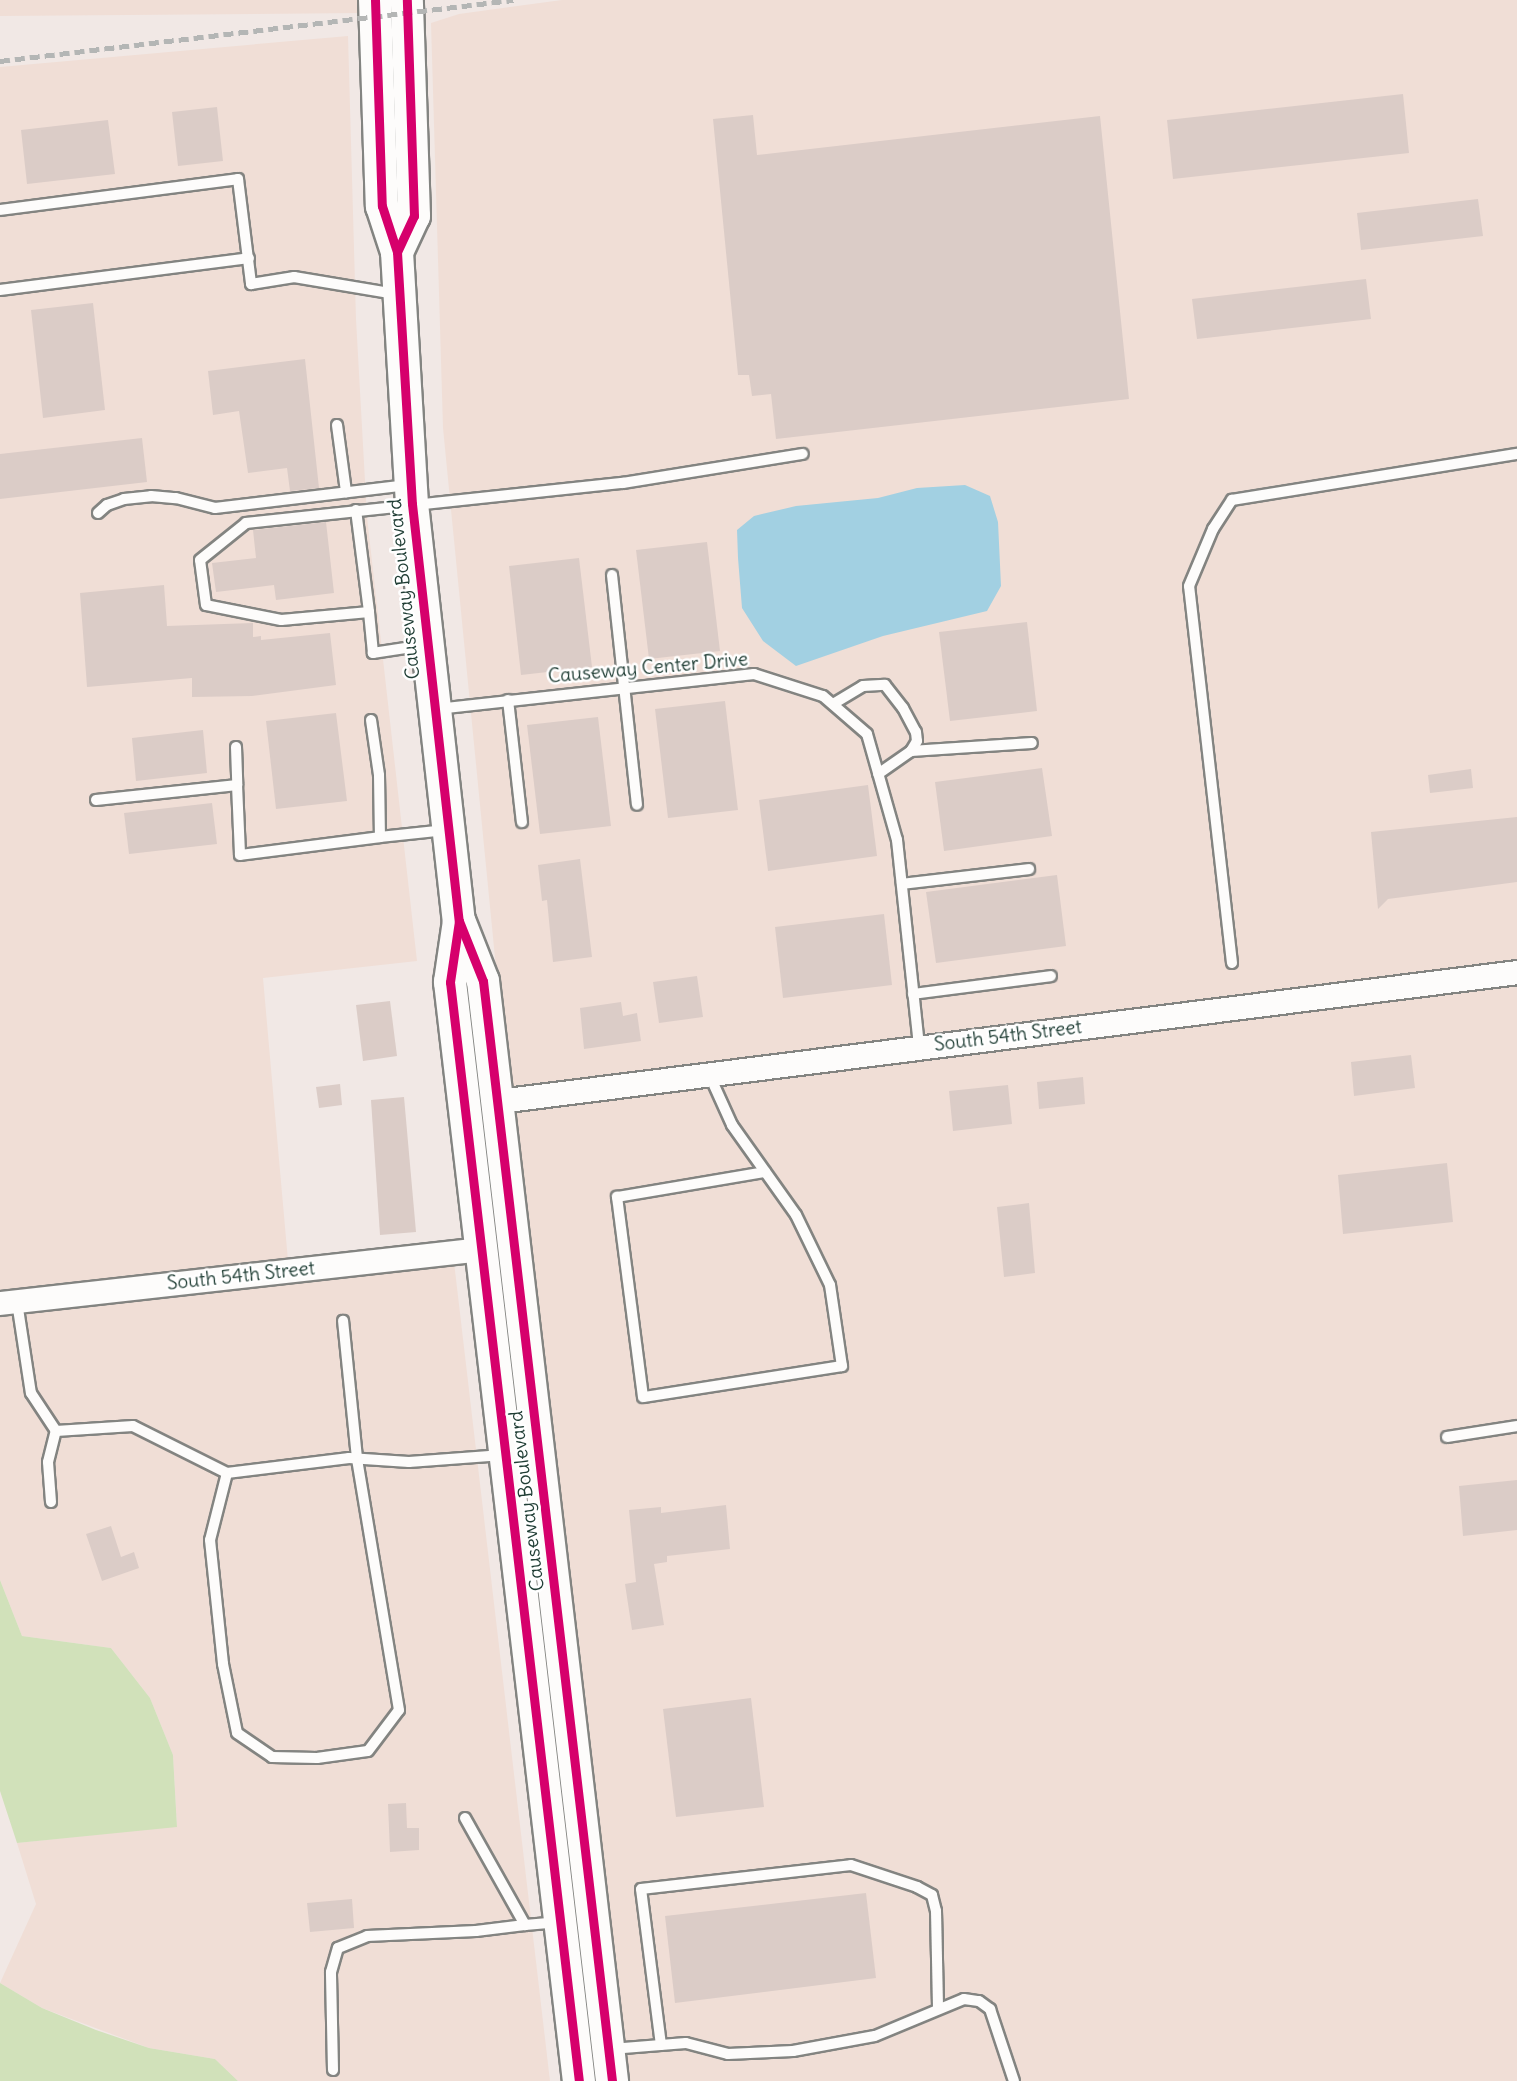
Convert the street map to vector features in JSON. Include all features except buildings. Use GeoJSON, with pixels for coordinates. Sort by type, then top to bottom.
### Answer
{"type":"FeatureCollection","features":[{"type":"Feature","properties":{"kind":"main road","name":"Causeway Boulevard"},"geometry":{"type":"LineString","coordinates":[[375,0],[382,206],[397,252],[411,494],[459,921],[450,982],[579,2081]]}},
{"type":"Feature","properties":{"kind":"main road","name":"Causeway Boulevard"},"geometry":{"type":"LineString","coordinates":[[397,252],[414,216],[407,0]]}},
{"type":"Feature","properties":{"kind":"main road","name":"Causeway Boulevard"},"geometry":{"type":"LineString","coordinates":[[459,921],[483,981],[499,1101],[612,2081]]}},
{"type":"Feature","properties":{"kind":"main road"},"geometry":{"type":"LineString","coordinates":[[453,963],[471,1006],[481,1087],[484,1096],[499,1101]]}},
{"type":"Feature","properties":{"kind":"main road"},"geometry":{"type":"LineString","coordinates":[[481,1250],[491,1250],[497,1255],[530,1499],[532,1505],[546,1514]]}},
{"type":"Feature","properties":{"kind":"main road"},"geometry":{"type":"LineString","coordinates":[[542,1771],[562,1802],[595,2081]]}},
{"type":"Feature","properties":{"kind":"street","name":"South 54th Street"},"geometry":{"type":"LineString","coordinates":[[499,1101],[1517,972]]}},
{"type":"Feature","properties":{"kind":"street","name":"South 54th Street"},"geometry":{"type":"LineString","coordinates":[[8,1302],[481,1250]]}},
{"type":"Feature","properties":{"kind":"lane"},"geometry":{"type":"LineString","coordinates":[[0,210],[238,179],[251,284],[294,277],[399,295]]}},
{"type":"Feature","properties":{"kind":"lane"},"geometry":{"type":"LineString","coordinates":[[0,290],[249,258]]}},
{"type":"Feature","properties":{"kind":"lane"},"geometry":{"type":"LineString","coordinates":[[337,425],[346,492]]}},
{"type":"Feature","properties":{"kind":"lane"},"geometry":{"type":"LineString","coordinates":[[98,513],[107,505],[124,499],[151,496],[176,498],[215,508],[346,492],[411,494],[623,483],[803,454]]}},
{"type":"Feature","properties":{"kind":"lane"},"geometry":{"type":"LineString","coordinates":[[1232,963],[1189,586],[1213,530],[1232,500],[1517,454]]}},
{"type":"Feature","properties":{"kind":"lane"},"geometry":{"type":"LineString","coordinates":[[369,612],[281,620],[206,605],[200,560],[246,523],[356,510],[411,494]]}},
{"type":"Feature","properties":{"kind":"lane"},"geometry":{"type":"LineString","coordinates":[[356,510],[373,653],[428,644]]}},
{"type":"Feature","properties":{"kind":"lane"},"geometry":{"type":"LineString","coordinates":[[612,575],[637,805]]}},
{"type":"Feature","properties":{"kind":"lane","name":"Causeway Center Drive"},"geometry":{"type":"LineString","coordinates":[[434,710],[754,674],[823,696],[867,734],[897,840],[919,1047]]}},
{"type":"Feature","properties":{"kind":"lane"},"geometry":{"type":"LineString","coordinates":[[833,704],[863,686],[885,685],[903,708],[917,741],[911,751],[878,774]]}},
{"type":"Feature","properties":{"kind":"lane"},"geometry":{"type":"LineString","coordinates":[[508,700],[523,822]]}},
{"type":"Feature","properties":{"kind":"lane"},"geometry":{"type":"LineString","coordinates":[[371,720],[379,775],[380,838]]}},
{"type":"Feature","properties":{"kind":"lane"},"geometry":{"type":"LineString","coordinates":[[911,751],[1032,743]]}},
{"type":"Feature","properties":{"kind":"lane"},"geometry":{"type":"LineString","coordinates":[[236,747],[240,855],[449,830]]}},
{"type":"Feature","properties":{"kind":"lane"},"geometry":{"type":"LineString","coordinates":[[96,800],[237,785]]}},
{"type":"Feature","properties":{"kind":"lane"},"geometry":{"type":"LineString","coordinates":[[902,884],[1029,869]]}},
{"type":"Feature","properties":{"kind":"lane"},"geometry":{"type":"LineString","coordinates":[[914,994],[1051,976]]}},
{"type":"Feature","properties":{"kind":"lane"},"geometry":{"type":"LineString","coordinates":[[709,1074],[732,1125],[796,1215],[830,1285],[842,1366],[643,1396],[617,1197],[765,1172]]}},
{"type":"Feature","properties":{"kind":"lane"},"geometry":{"type":"LineString","coordinates":[[8,1302],[31,1393],[56,1431],[48,1461],[51,1502]]}},
{"type":"Feature","properties":{"kind":"lane"},"geometry":{"type":"LineString","coordinates":[[227,1473],[210,1540],[223,1664],[237,1733],[272,1756],[317,1758],[368,1751],[399,1710],[357,1458],[343,1321]]}},
{"type":"Feature","properties":{"kind":"lane"},"geometry":{"type":"LineString","coordinates":[[56,1431],[133,1426],[227,1473],[357,1458],[409,1462],[505,1455]]}},
{"type":"Feature","properties":{"kind":"lane"},"geometry":{"type":"LineString","coordinates":[[1447,1437],[1517,1426]]}},
{"type":"Feature","properties":{"kind":"lane"},"geometry":{"type":"LineString","coordinates":[[465,1818],[526,1925]]}},
{"type":"Feature","properties":{"kind":"lane"},"geometry":{"type":"LineString","coordinates":[[661,2045],[641,1889],[851,1866],[917,1887],[932,1895],[936,1911],[938,2008]]}},
{"type":"Feature","properties":{"kind":"lane"},"geometry":{"type":"LineString","coordinates":[[333,2070],[331,1972],[338,1948],[367,1936],[476,1931],[560,1922]]}},
{"type":"Feature","properties":{"kind":"lane"},"geometry":{"type":"LineString","coordinates":[[608,2049],[686,2043],[728,2054],[766,2055],[875,2036],[964,1998],[979,2001],[990,2009],[1014,2081]]}},
{"type":"Feature","properties":{"kind":"shaded area"},"geometry":{"type":"Polygon","coordinates":[[[0,0],[362,0],[363,13],[0,16],[0,0]]]}},
{"type":"Feature","properties":{"kind":"shaded area"},"geometry":{"type":"Polygon","coordinates":[[[562,0],[1517,0],[1517,965],[508,1090],[443,428],[431,23],[459,14],[562,0]]]}},
{"type":"Feature","properties":{"kind":"shaded area"},"geometry":{"type":"Polygon","coordinates":[[[348,36],[356,319],[367,517],[417,961],[263,978],[288,1261],[0,1294],[0,67],[348,36]]]}},
{"type":"Feature","properties":{"kind":"shaded area"},"geometry":{"type":"Polygon","coordinates":[[[1517,982],[1517,2081],[614,2081],[493,1107],[1517,982]]]}},
{"type":"Feature","properties":{"kind":"shaded area"},"geometry":{"type":"Polygon","coordinates":[[[454,1262],[550,2081],[238,2081],[215,2059],[149,2048],[42,2008],[0,1983],[36,1904],[17,1843],[177,1826],[173,1755],[150,1698],[111,1648],[22,1636],[0,1580],[0,1313],[454,1262]]]}},
{"type":"Feature","properties":{"kind":"green space"},"geometry":{"type":"Polygon","coordinates":[[[0,1580],[22,1636],[111,1648],[150,1698],[173,1755],[177,1827],[17,1843],[0,1791],[0,1580]]]}},
{"type":"Feature","properties":{"kind":"green space"},"geometry":{"type":"Polygon","coordinates":[[[0,1983],[42,2008],[96,2030],[149,2048],[215,2059],[238,2081],[0,2081],[0,1983]]]}},
{"type":"Feature","properties":{"kind":"water"},"geometry":{"type":"Polygon","coordinates":[[[965,485],[990,496],[998,522],[1001,586],[987,611],[883,636],[796,666],[763,641],[742,608],[738,558],[737,530],[754,516],[796,506],[878,498],[917,488],[965,485]]]}},
{"type":"Feature","properties":{"kind":"railway"},"geometry":{"type":"LineString","coordinates":[[0,61],[513,0]]}},
{"type":"Feature","properties":{"kind":"cycle path"},"geometry":{"type":"LineString","coordinates":[[375,0],[382,206],[397,252],[412,504],[459,921],[450,982],[579,2081]]}},
{"type":"Feature","properties":{"kind":"cycle path"},"geometry":{"type":"LineString","coordinates":[[397,252],[414,216],[407,0]]}},
{"type":"Feature","properties":{"kind":"cycle path"},"geometry":{"type":"LineString","coordinates":[[459,921],[483,981],[612,2081]]}}]}
